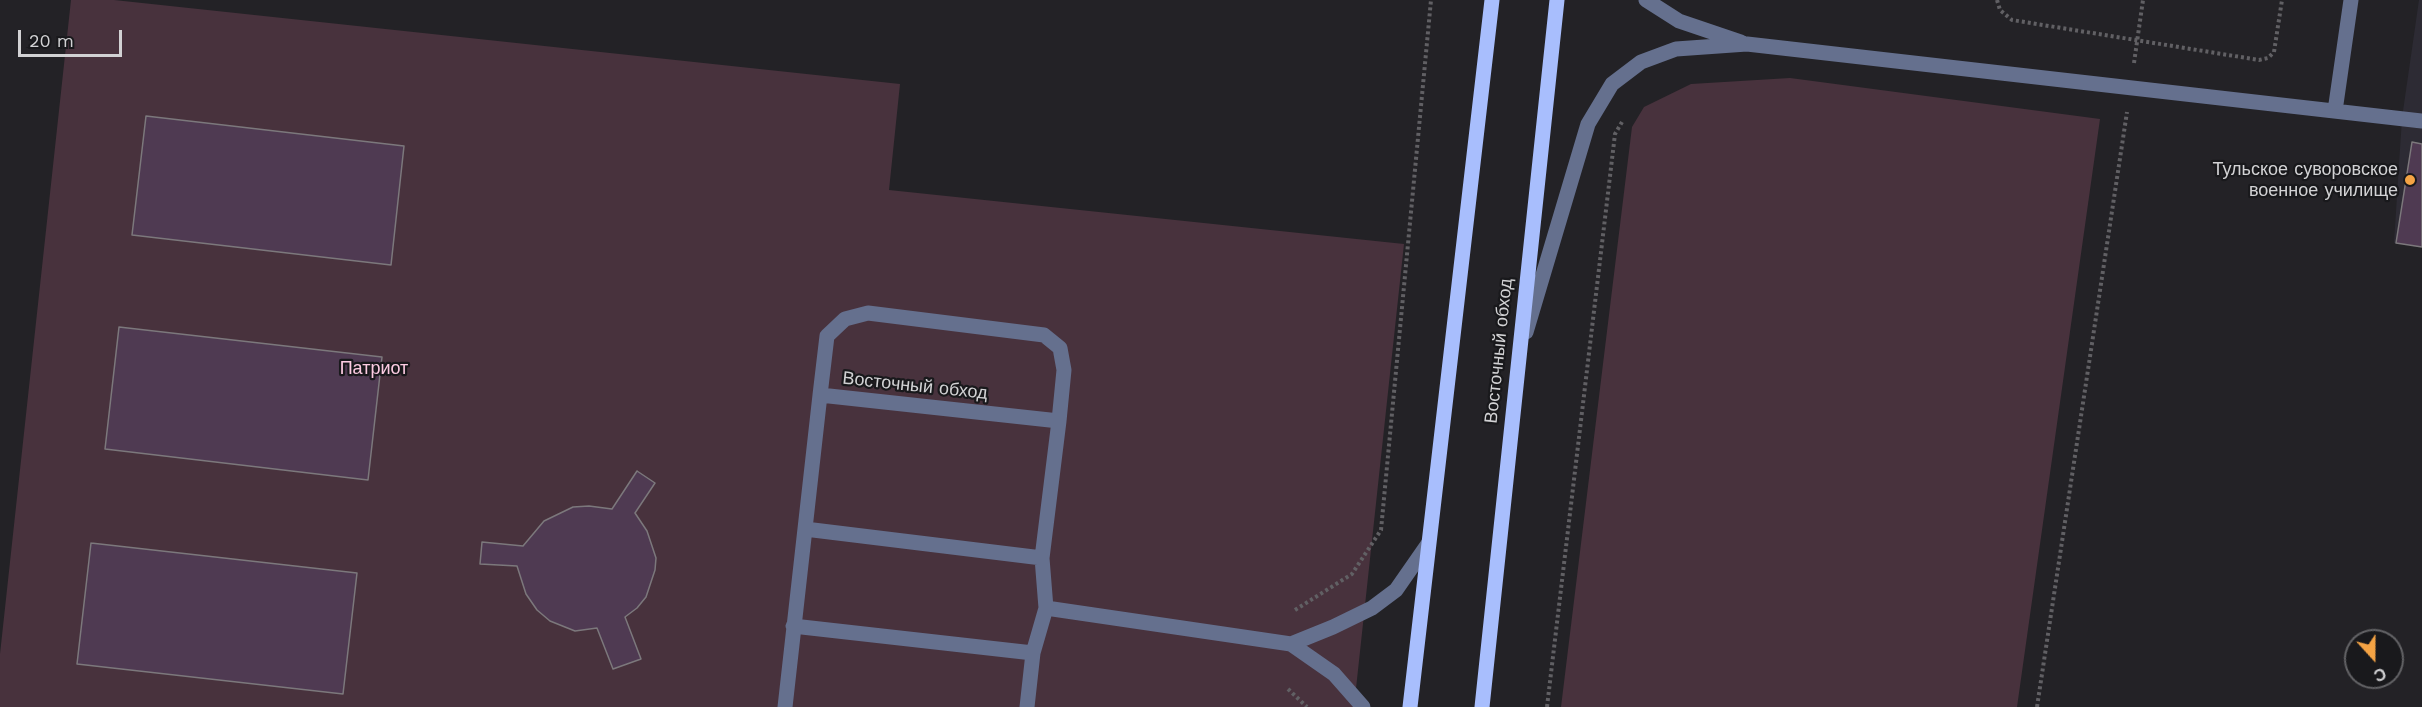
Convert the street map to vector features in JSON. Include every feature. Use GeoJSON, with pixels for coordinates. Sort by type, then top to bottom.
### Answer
{"type":"FeatureCollection","features":[{"type":"Feature","properties":{"kind":"main road"},"geometry":{"type":"LineString","coordinates":[[1410,707],[1492,0]]}},
{"type":"Feature","properties":{"kind":"main road","name":"Восточный обход"},"geometry":{"type":"LineString","coordinates":[[1482,707],[1557,0]]}},
{"type":"Feature","properties":{"kind":"lane"},"geometry":{"type":"LineString","coordinates":[[1646,0],[1678,21],[1747,44]]}},
{"type":"Feature","properties":{"kind":"lane"},"geometry":{"type":"LineString","coordinates":[[2335,111],[2351,0]]}},
{"type":"Feature","properties":{"kind":"lane"},"geometry":{"type":"LineString","coordinates":[[1518,358],[1588,124],[1612,84],[1641,62],[1676,50],[1747,44],[2422,120]]}},
{"type":"Feature","properties":{"kind":"lane"},"geometry":{"type":"LineString","coordinates":[[820,395],[827,336],[845,319],[868,313],[1044,335],[1060,348],[1064,370],[1042,558],[1046,608],[1033,653],[1027,707]]}},
{"type":"Feature","properties":{"kind":"lane","name":"Восточный обход"},"geometry":{"type":"LineString","coordinates":[[785,707],[820,395],[1059,421]]}},
{"type":"Feature","properties":{"kind":"lane"},"geometry":{"type":"LineString","coordinates":[[805,529],[1042,558]]}},
{"type":"Feature","properties":{"kind":"lane"},"geometry":{"type":"LineString","coordinates":[[1291,644],[1333,627],[1380,602],[1396,590],[1428,544]]}},
{"type":"Feature","properties":{"kind":"lane"},"geometry":{"type":"LineString","coordinates":[[1046,608],[1291,644],[1334,674],[1363,707]]}},
{"type":"Feature","properties":{"kind":"lane"},"geometry":{"type":"LineString","coordinates":[[793,626],[1033,653]]}},
{"type":"Feature","properties":{"kind":"path"},"geometry":{"type":"LineString","coordinates":[[1295,610],[1352,574],[1381,530],[1431,0]]}},
{"type":"Feature","properties":{"kind":"path"},"geometry":{"type":"LineString","coordinates":[[1997,0],[2000,10],[2012,20],[2259,60],[2268,58],[2274,52],[2282,0]]}},
{"type":"Feature","properties":{"kind":"path"},"geometry":{"type":"LineString","coordinates":[[2037,707],[2143,0]]}},
{"type":"Feature","properties":{"kind":"path"},"geometry":{"type":"LineString","coordinates":[[1547,707],[1615,134],[1624,117]]}},
{"type":"Feature","properties":{"kind":"path"},"geometry":{"type":"LineString","coordinates":[[1288,690],[1307,707]]}},
{"type":"Feature","properties":{"kind":"shaded area","name":"Тульское суворовское военное училище"},"geometry":{"type":"Polygon","coordinates":[[[2419,0],[2422,0],[2422,247],[2394,243],[2402,118],[2419,0]]]}},
{"type":"Feature","properties":{"kind":"green space","name":"Патриот"},"geometry":{"type":"Polygon","coordinates":[[[71,0],[114,0],[900,84],[889,190],[1404,244],[1354,707],[0,707],[0,654],[71,0]]]}},
{"type":"Feature","properties":{"kind":"green space"},"geometry":{"type":"Polygon","coordinates":[[[1790,78],[2100,119],[2017,707],[1561,707],[1632,127],[1644,107],[1691,84],[1790,78]]]}},
{"type":"Feature","properties":{"kind":"building"},"geometry":{"type":"Polygon","coordinates":[[[146,116],[404,146],[391,265],[132,235],[146,116]]]}},
{"type":"Feature","properties":{"kind":"building"},"geometry":{"type":"Polygon","coordinates":[[[2412,142],[2422,144],[2422,247],[2396,243],[2412,142]]]}},
{"type":"Feature","properties":{"kind":"building"},"geometry":{"type":"Polygon","coordinates":[[[119,327],[382,357],[368,480],[105,449],[119,327]]]}},
{"type":"Feature","properties":{"kind":"building"},"geometry":{"type":"Polygon","coordinates":[[[637,471],[655,483],[635,513],[647,531],[656,558],[655,570],[646,597],[625,617],[641,659],[613,669],[597,628],[575,631],[550,621],[537,610],[526,594],[517,566],[480,564],[482,542],[523,546],[544,521],[573,507],[589,506],[612,509],[637,471]]]}},
{"type":"Feature","properties":{"kind":"building"},"geometry":{"type":"Polygon","coordinates":[[[91,543],[357,573],[343,694],[77,664],[91,543]]]}},
{"type":"Feature","properties":{"kind":"place","name":"Тульское суворовское военное училище"},"geometry":{"type":"Point","coordinates":[2410,180]}}]}
